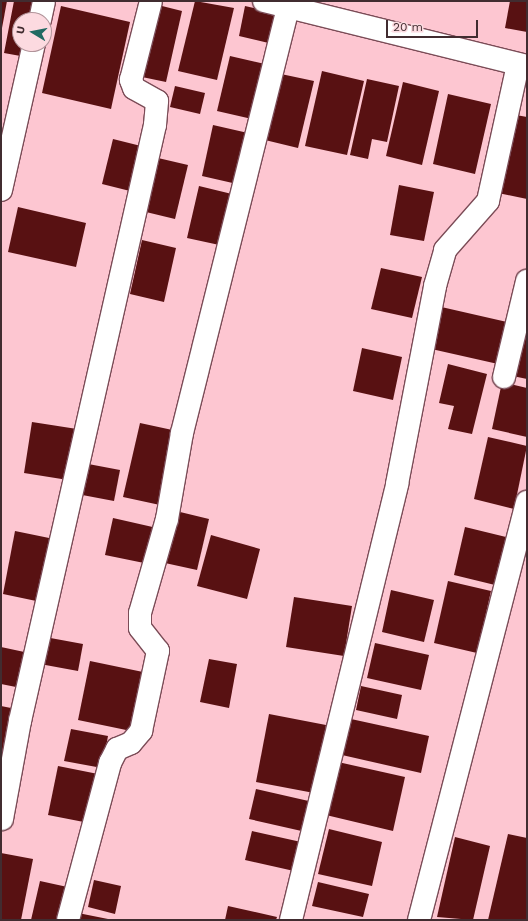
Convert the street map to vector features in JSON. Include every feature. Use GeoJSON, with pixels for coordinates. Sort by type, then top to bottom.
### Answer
{"type":"FeatureCollection","features":[{"type":"Feature","properties":{"kind":"street"},"geometry":{"type":"LineString","coordinates":[[42,12],[44,1]]}},
{"type":"Feature","properties":{"kind":"street"},"geometry":{"type":"LineString","coordinates":[[2,819],[20,721],[155,125],[157,101],[134,88],[131,80],[151,1]]}},
{"type":"Feature","properties":{"kind":"street"},"geometry":{"type":"LineString","coordinates":[[264,1],[523,65],[488,201],[445,250],[435,286],[397,484],[291,920]]}},
{"type":"Feature","properties":{"kind":"street"},"geometry":{"type":"LineString","coordinates":[[68,920],[110,762],[117,749],[132,742],[141,731],[158,651],[140,628],[140,613],[167,519],[182,433],[288,8]]}},
{"type":"Feature","properties":{"kind":"street"},"geometry":{"type":"LineString","coordinates":[[1,190],[32,52]]}},
{"type":"Feature","properties":{"kind":"street"},"geometry":{"type":"LineString","coordinates":[[504,377],[527,281]]}},
{"type":"Feature","properties":{"kind":"street"},"geometry":{"type":"LineString","coordinates":[[419,920],[527,502]]}},
{"type":"Feature","properties":{"kind":"building"},"geometry":{"type":"Polygon","coordinates":[[[1,1],[7,1],[2,28],[1,28],[1,1]]]}},
{"type":"Feature","properties":{"kind":"building"},"geometry":{"type":"Polygon","coordinates":[[[14,1],[37,1],[35,12],[12,12],[12,52],[27,52],[26,57],[4,53],[14,1]]]}},
{"type":"Feature","properties":{"kind":"building"},"geometry":{"type":"Polygon","coordinates":[[[195,1],[234,8],[217,80],[178,71],[195,1]]]}},
{"type":"Feature","properties":{"kind":"building"},"geometry":{"type":"Polygon","coordinates":[[[510,1],[527,1],[527,32],[505,28],[510,1]]]}},
{"type":"Feature","properties":{"kind":"building"},"geometry":{"type":"Polygon","coordinates":[[[158,5],[182,11],[166,82],[142,77],[158,5]]]}},
{"type":"Feature","properties":{"kind":"building"},"geometry":{"type":"Polygon","coordinates":[[[61,6],[130,22],[111,109],[42,93],[61,6]]]}},
{"type":"Feature","properties":{"kind":"building"},"geometry":{"type":"Polygon","coordinates":[[[245,6],[283,15],[277,45],[239,36],[245,6]]]}},
{"type":"Feature","properties":{"kind":"building"},"geometry":{"type":"Polygon","coordinates":[[[230,56],[265,64],[252,119],[217,111],[230,56]]]}},
{"type":"Feature","properties":{"kind":"building"},"geometry":{"type":"Polygon","coordinates":[[[322,71],[364,81],[347,155],[305,146],[322,71]]]}},
{"type":"Feature","properties":{"kind":"building"},"geometry":{"type":"Polygon","coordinates":[[[281,74],[314,81],[298,148],[265,140],[281,74]]]}},
{"type":"Feature","properties":{"kind":"building"},"geometry":{"type":"Polygon","coordinates":[[[367,79],[399,86],[387,142],[372,139],[368,159],[350,155],[367,79]]]}},
{"type":"Feature","properties":{"kind":"building"},"geometry":{"type":"Polygon","coordinates":[[[403,82],[439,91],[422,165],[386,156],[403,82]]]}},
{"type":"Feature","properties":{"kind":"building"},"geometry":{"type":"Polygon","coordinates":[[[175,86],[205,93],[200,114],[170,107],[175,86]]]}},
{"type":"Feature","properties":{"kind":"building"},"geometry":{"type":"Polygon","coordinates":[[[448,94],[491,104],[475,174],[433,164],[448,94]]]}},
{"type":"Feature","properties":{"kind":"building"},"geometry":{"type":"Polygon","coordinates":[[[516,115],[527,117],[527,199],[498,193],[516,115]]]}},
{"type":"Feature","properties":{"kind":"building"},"geometry":{"type":"Polygon","coordinates":[[[213,125],[248,133],[237,184],[202,176],[213,125]]]}},
{"type":"Feature","properties":{"kind":"building"},"geometry":{"type":"Polygon","coordinates":[[[113,139],[141,146],[130,191],[102,184],[113,139]]]}},
{"type":"Feature","properties":{"kind":"building"},"geometry":{"type":"Polygon","coordinates":[[[158,158],[188,165],[175,219],[146,212],[158,158]]]}},
{"type":"Feature","properties":{"kind":"building"},"geometry":{"type":"Polygon","coordinates":[[[399,185],[434,192],[424,241],[390,235],[399,185]]]}},
{"type":"Feature","properties":{"kind":"building"},"geometry":{"type":"Polygon","coordinates":[[[199,186],[236,195],[224,246],[187,238],[199,186]]]}},
{"type":"Feature","properties":{"kind":"building"},"geometry":{"type":"Polygon","coordinates":[[[18,207],[86,223],[76,267],[8,252],[18,207]]]}},
{"type":"Feature","properties":{"kind":"building"},"geometry":{"type":"Polygon","coordinates":[[[142,240],[176,248],[164,302],[130,294],[142,240]]]}},
{"type":"Feature","properties":{"kind":"building"},"geometry":{"type":"Polygon","coordinates":[[[381,268],[422,277],[412,318],[371,309],[381,268]]]}},
{"type":"Feature","properties":{"kind":"building"},"geometry":{"type":"Polygon","coordinates":[[[437,306],[507,322],[498,364],[427,348],[437,306]]]}},
{"type":"Feature","properties":{"kind":"building"},"geometry":{"type":"Polygon","coordinates":[[[527,307],[527,379],[508,375],[527,307]]]}},
{"type":"Feature","properties":{"kind":"building"},"geometry":{"type":"Polygon","coordinates":[[[362,348],[402,357],[393,400],[353,391],[362,348]]]}},
{"type":"Feature","properties":{"kind":"building"},"geometry":{"type":"Polygon","coordinates":[[[448,364],[487,374],[472,434],[448,429],[454,406],[439,403],[448,364]]]}},
{"type":"Feature","properties":{"kind":"building"},"geometry":{"type":"Polygon","coordinates":[[[502,382],[527,388],[527,437],[492,429],[502,382]]]}},
{"type":"Feature","properties":{"kind":"building"},"geometry":{"type":"Polygon","coordinates":[[[32,422],[77,429],[68,480],[24,473],[32,422]]]}},
{"type":"Feature","properties":{"kind":"building"},"geometry":{"type":"Polygon","coordinates":[[[140,423],[177,431],[160,505],[123,497],[140,423]]]}},
{"type":"Feature","properties":{"kind":"building"},"geometry":{"type":"Polygon","coordinates":[[[488,437],[527,446],[514,509],[474,499],[488,437]]]}},
{"type":"Feature","properties":{"kind":"building"},"geometry":{"type":"Polygon","coordinates":[[[83,463],[120,470],[114,501],[77,494],[83,463]]]}},
{"type":"Feature","properties":{"kind":"building"},"geometry":{"type":"Polygon","coordinates":[[[176,511],[209,519],[197,570],[165,563],[176,511]]]}},
{"type":"Feature","properties":{"kind":"building"},"geometry":{"type":"Polygon","coordinates":[[[113,518],[157,528],[149,564],[105,555],[113,518]]]}},
{"type":"Feature","properties":{"kind":"building"},"geometry":{"type":"Polygon","coordinates":[[[465,527],[506,537],[495,585],[454,575],[465,527]]]}},
{"type":"Feature","properties":{"kind":"building"},"geometry":{"type":"Polygon","coordinates":[[[15,531],[54,539],[41,602],[3,594],[15,531]]]}},
{"type":"Feature","properties":{"kind":"building"},"geometry":{"type":"Polygon","coordinates":[[[211,535],[260,549],[247,599],[197,586],[211,535]]]}},
{"type":"Feature","properties":{"kind":"building"},"geometry":{"type":"Polygon","coordinates":[[[448,581],[491,591],[477,653],[434,643],[448,581]]]}},
{"type":"Feature","properties":{"kind":"building"},"geometry":{"type":"Polygon","coordinates":[[[391,590],[434,600],[424,642],[382,632],[391,590]]]}},
{"type":"Feature","properties":{"kind":"building"},"geometry":{"type":"Polygon","coordinates":[[[294,597],[352,606],[344,656],[286,647],[294,597]]]}},
{"type":"Feature","properties":{"kind":"building"},"geometry":{"type":"Polygon","coordinates":[[[45,637],[83,644],[78,671],[40,664],[45,637]]]}},
{"type":"Feature","properties":{"kind":"building"},"geometry":{"type":"Polygon","coordinates":[[[375,643],[429,655],[421,690],[367,678],[375,643]]]}},
{"type":"Feature","properties":{"kind":"building"},"geometry":{"type":"Polygon","coordinates":[[[1,647],[29,653],[21,688],[1,684],[1,647]]]}},
{"type":"Feature","properties":{"kind":"building"},"geometry":{"type":"Polygon","coordinates":[[[209,659],[237,664],[229,708],[200,702],[209,659]]]}},
{"type":"Feature","properties":{"kind":"building"},"geometry":{"type":"Polygon","coordinates":[[[90,661],[143,672],[131,731],[78,720],[90,661]]]}},
{"type":"Feature","properties":{"kind":"building"},"geometry":{"type":"Polygon","coordinates":[[[361,686],[402,695],[397,719],[356,710],[361,686]]]}},
{"type":"Feature","properties":{"kind":"building"},"geometry":{"type":"Polygon","coordinates":[[[1,706],[21,710],[1,788],[1,706]]]}},
{"type":"Feature","properties":{"kind":"building"},"geometry":{"type":"Polygon","coordinates":[[[269,714],[326,725],[314,793],[256,782],[269,714]]]}},
{"type":"Feature","properties":{"kind":"building"},"geometry":{"type":"Polygon","coordinates":[[[351,719],[429,736],[421,773],[342,755],[351,719]]]}},
{"type":"Feature","properties":{"kind":"building"},"geometry":{"type":"Polygon","coordinates":[[[71,729],[108,736],[102,768],[64,761],[71,729]]]}},
{"type":"Feature","properties":{"kind":"building"},"geometry":{"type":"Polygon","coordinates":[[[338,762],[405,777],[393,831],[326,815],[338,762]]]}},
{"type":"Feature","properties":{"kind":"building"},"geometry":{"type":"Polygon","coordinates":[[[58,766],[103,775],[94,824],[48,815],[58,766]]]}},
{"type":"Feature","properties":{"kind":"building"},"geometry":{"type":"Polygon","coordinates":[[[256,789],[313,802],[306,832],[249,819],[256,789]]]}},
{"type":"Feature","properties":{"kind":"building"},"geometry":{"type":"Polygon","coordinates":[[[329,829],[382,842],[372,886],[318,874],[329,829]]]}},
{"type":"Feature","properties":{"kind":"building"},"geometry":{"type":"Polygon","coordinates":[[[252,831],[301,842],[294,871],[245,860],[252,831]]]}},
{"type":"Feature","properties":{"kind":"building"},"geometry":{"type":"Polygon","coordinates":[[[508,834],[527,838],[527,920],[488,920],[508,834]]]}},
{"type":"Feature","properties":{"kind":"building"},"geometry":{"type":"Polygon","coordinates":[[[455,837],[490,846],[473,920],[437,917],[455,837]]]}},
{"type":"Feature","properties":{"kind":"building"},"geometry":{"type":"Polygon","coordinates":[[[1,853],[33,859],[21,920],[1,920],[1,853]]]}},
{"type":"Feature","properties":{"kind":"building"},"geometry":{"type":"Polygon","coordinates":[[[94,880],[121,886],[115,914],[88,907],[94,880]]]}},
{"type":"Feature","properties":{"kind":"building"},"geometry":{"type":"Polygon","coordinates":[[[40,881],[72,888],[66,920],[31,920],[40,881]]]}},
{"type":"Feature","properties":{"kind":"building"},"geometry":{"type":"Polygon","coordinates":[[[318,882],[369,894],[363,917],[312,906],[318,882]]]}},
{"type":"Feature","properties":{"kind":"building"},"geometry":{"type":"Polygon","coordinates":[[[228,906],[277,917],[276,920],[225,920],[228,906]]]}},
{"type":"Feature","properties":{"kind":"building"},"geometry":{"type":"Polygon","coordinates":[[[78,913],[108,919],[76,920],[78,913]]]}}]}
